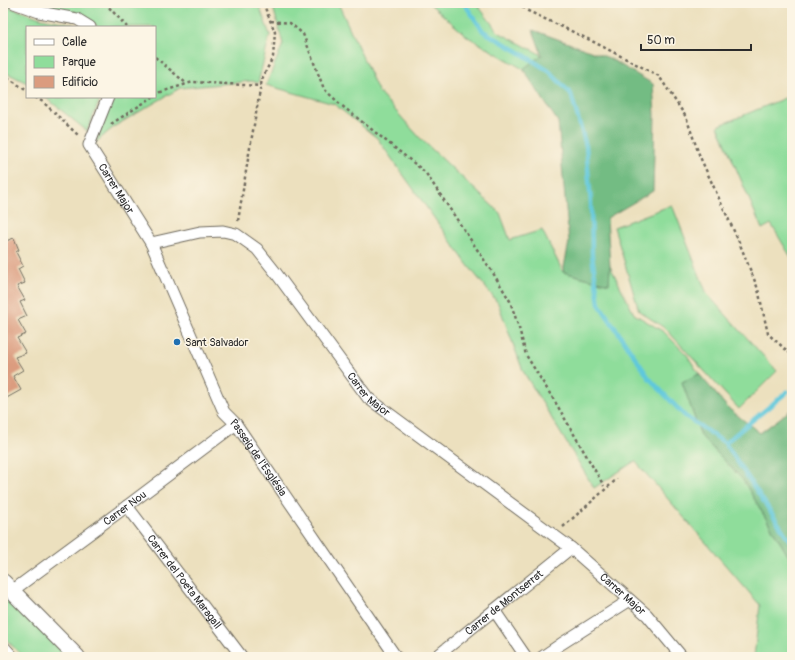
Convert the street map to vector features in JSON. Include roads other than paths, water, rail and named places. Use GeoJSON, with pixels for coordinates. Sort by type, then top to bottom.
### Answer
{"type":"FeatureCollection","features":[{"type":"Feature","properties":{"kind":"street"},"geometry":{"type":"LineString","coordinates":[[14,3],[39,12],[77,19],[88,26]]}},
{"type":"Feature","properties":{"kind":"street","name":"Carrer Major"},"geometry":{"type":"LineString","coordinates":[[108,98],[89,145],[151,243],[200,232],[223,231],[236,234],[257,249],[368,398],[571,548],[647,614],[682,657]]}},
{"type":"Feature","properties":{"kind":"street","name":"Passeig de l'Església"},"geometry":{"type":"LineString","coordinates":[[151,243],[224,412],[236,424],[396,657]]}},
{"type":"Feature","properties":{"kind":"street","name":"Carrer Nou"},"geometry":{"type":"LineString","coordinates":[[8,586],[127,506],[236,424]]}},
{"type":"Feature","properties":{"kind":"street","name":"Carrer del Poeta Maragall"},"geometry":{"type":"LineString","coordinates":[[127,506],[242,657]]}},
{"type":"Feature","properties":{"kind":"street","name":"Carrer de Montserrat"},"geometry":{"type":"LineString","coordinates":[[436,657],[571,548]]}},
{"type":"Feature","properties":{"kind":"street"},"geometry":{"type":"LineString","coordinates":[[8,586],[77,657]]}},
{"type":"Feature","properties":{"kind":"street"},"geometry":{"type":"LineString","coordinates":[[542,657],[630,600]]}},
{"type":"Feature","properties":{"kind":"street"},"geometry":{"type":"LineString","coordinates":[[494,610],[526,657]]}},
{"type":"Feature","properties":{"kind":"street"},"geometry":{"type":"LineString","coordinates":[[3,646],[13,657]]}},
{"type":"Feature","properties":{"kind":"waterway"},"geometry":{"type":"LineString","coordinates":[[464,3],[483,31],[549,71],[571,94],[586,146],[591,204],[592,255],[599,304],[649,378],[685,416],[725,443],[792,544]]}},
{"type":"Feature","properties":{"kind":"waterway"},"geometry":{"type":"LineString","coordinates":[[725,443],[787,392]]}},
{"type":"Feature","properties":{"kind":"place","name":"Sant Salvador"},"geometry":{"type":"Point","coordinates":[177,342]}}]}
